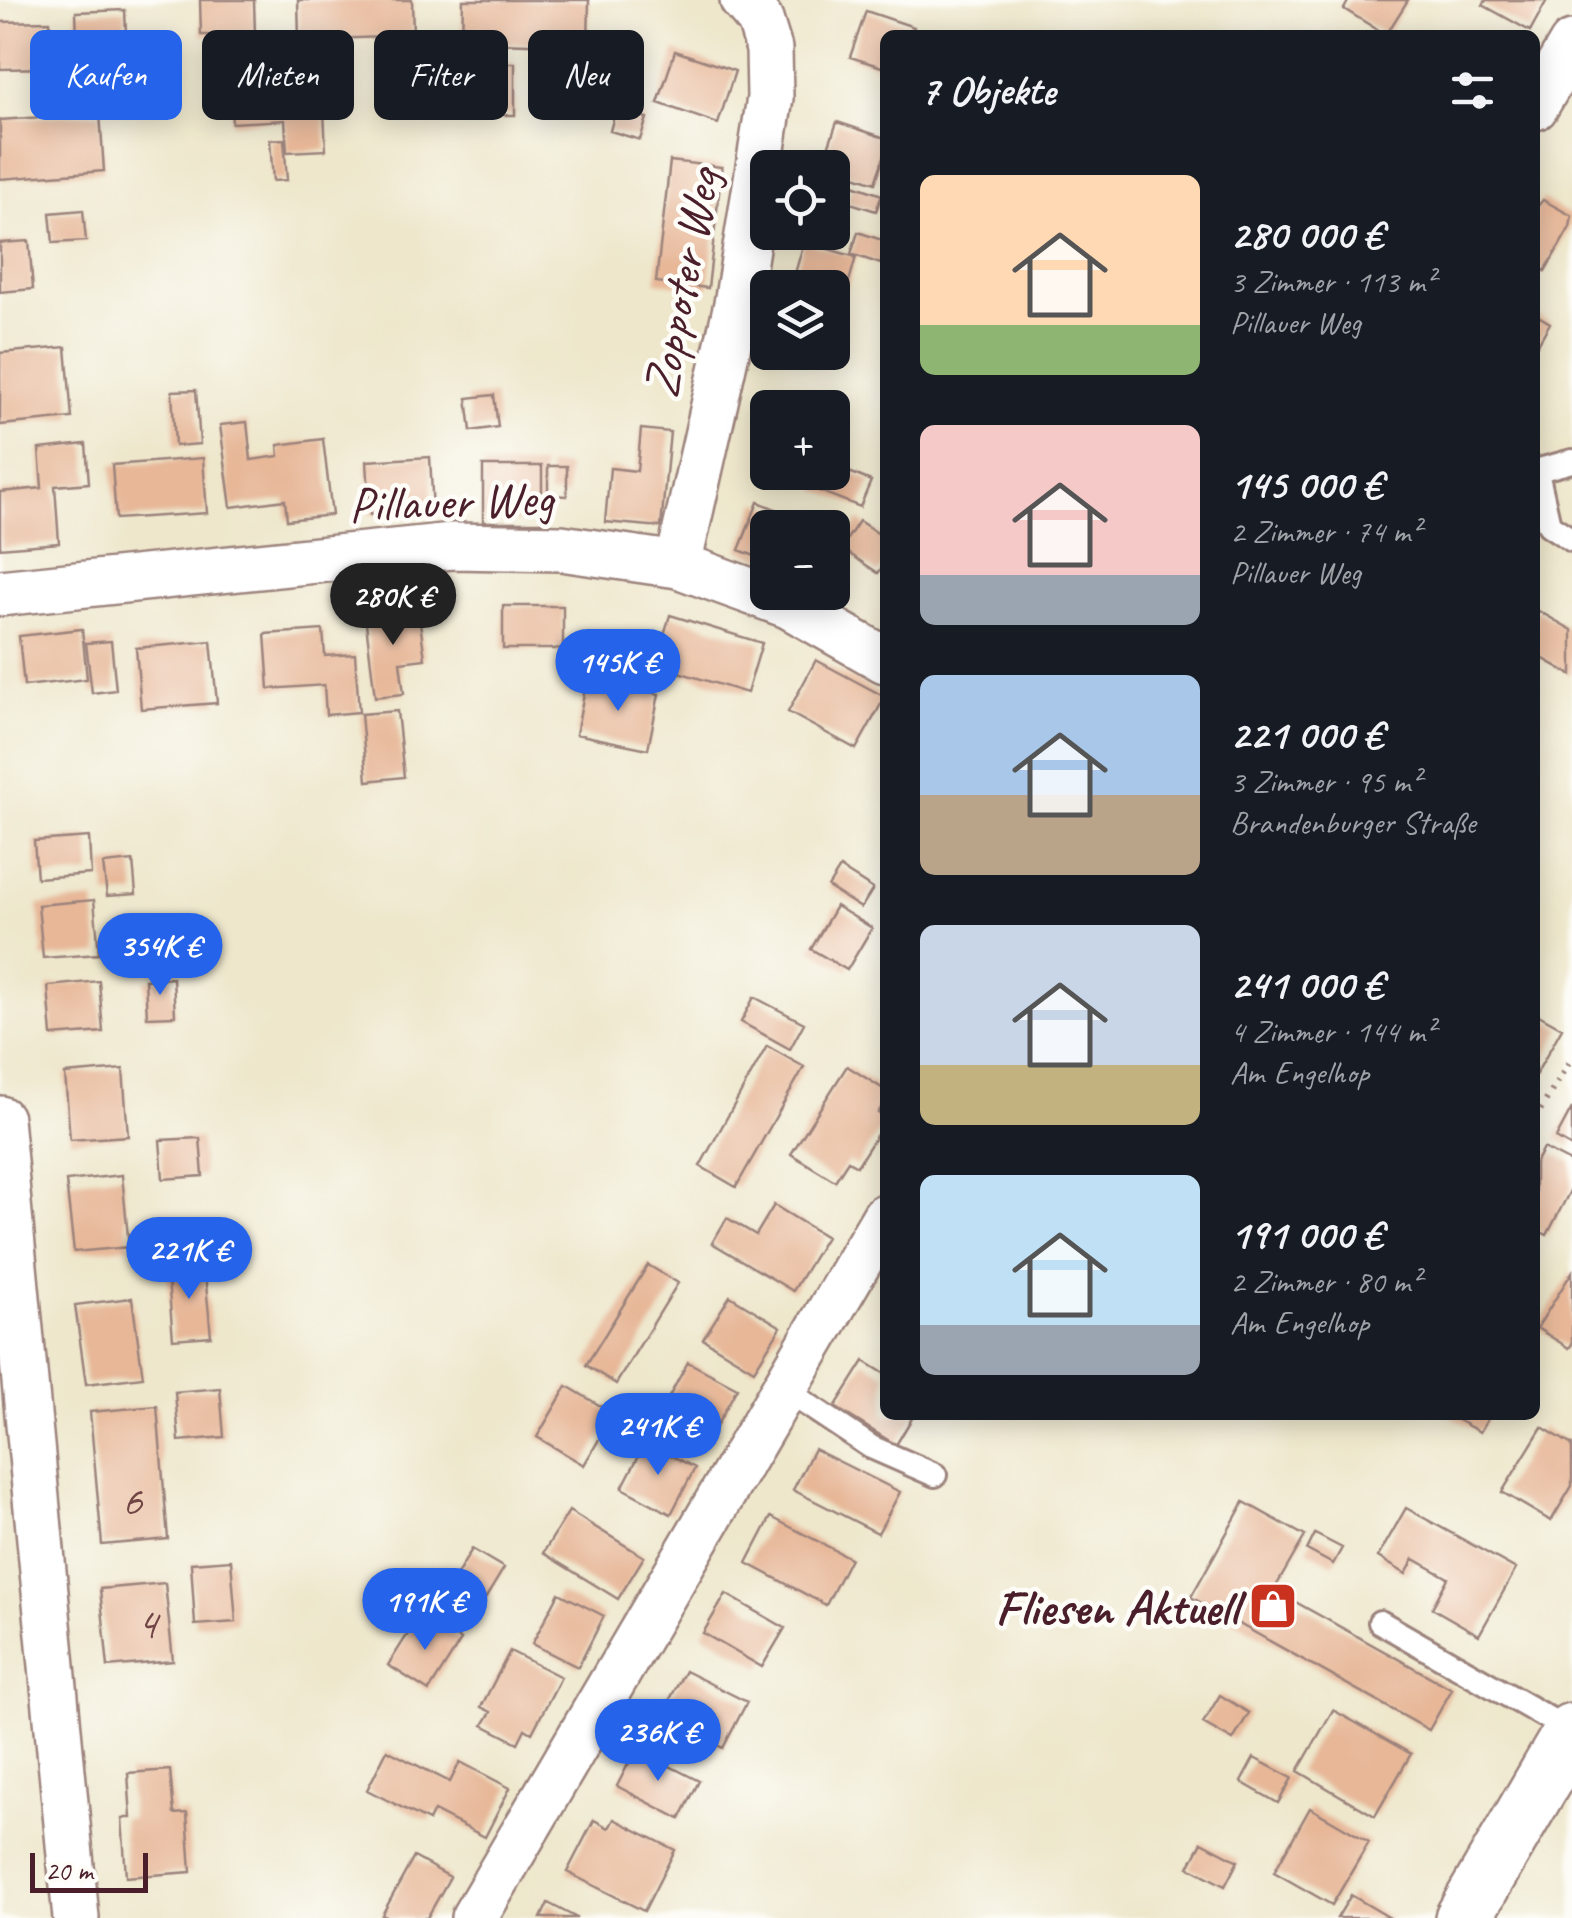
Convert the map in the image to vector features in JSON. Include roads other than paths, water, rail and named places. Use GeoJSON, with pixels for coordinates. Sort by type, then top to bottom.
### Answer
{"type":"FeatureCollection","features":[{"type":"Feature","properties":{"kind":"street","name":"Zoppoter Weg"},"geometry":{"type":"LineString","coordinates":[[678,565],[737,304],[770,98],[766,7]]}},
{"type":"Feature","properties":{"kind":"street"},"geometry":{"type":"LineString","coordinates":[[1540,100],[1567,63]]}},
{"type":"Feature","properties":{"kind":"street","name":"Pillauer Weg"},"geometry":{"type":"LineString","coordinates":[[0,594],[452,546],[560,548],[678,565],[788,605],[880,657]]}},
{"type":"Feature","properties":{"kind":"street"},"geometry":{"type":"LineString","coordinates":[[0,1119],[76,1918]]}},
{"type":"Feature","properties":{"kind":"street"},"geometry":{"type":"LineString","coordinates":[[474,1918],[880,1226]]}},
{"type":"Feature","properties":{"kind":"street"},"geometry":{"type":"LineString","coordinates":[[1463,1918],[1572,1731]]}},
{"type":"Feature","properties":{"kind":"lane"},"geometry":{"type":"LineString","coordinates":[[1540,470],[1572,461]]}},
{"type":"Feature","properties":{"kind":"lane"},"geometry":{"type":"LineString","coordinates":[[1540,489],[1548,525],[1572,540]]}},
{"type":"Feature","properties":{"kind":"lane"},"geometry":{"type":"LineString","coordinates":[[784,1389],[871,1448],[935,1475]]}},
{"type":"Feature","properties":{"kind":"lane"},"geometry":{"type":"LineString","coordinates":[[1380,1622],[1572,1731]]}},
{"type":"Feature","properties":{"kind":"place","name":"Fliesen Aktuell"},"geometry":{"type":"Point","coordinates":[1273,1606]}}]}
